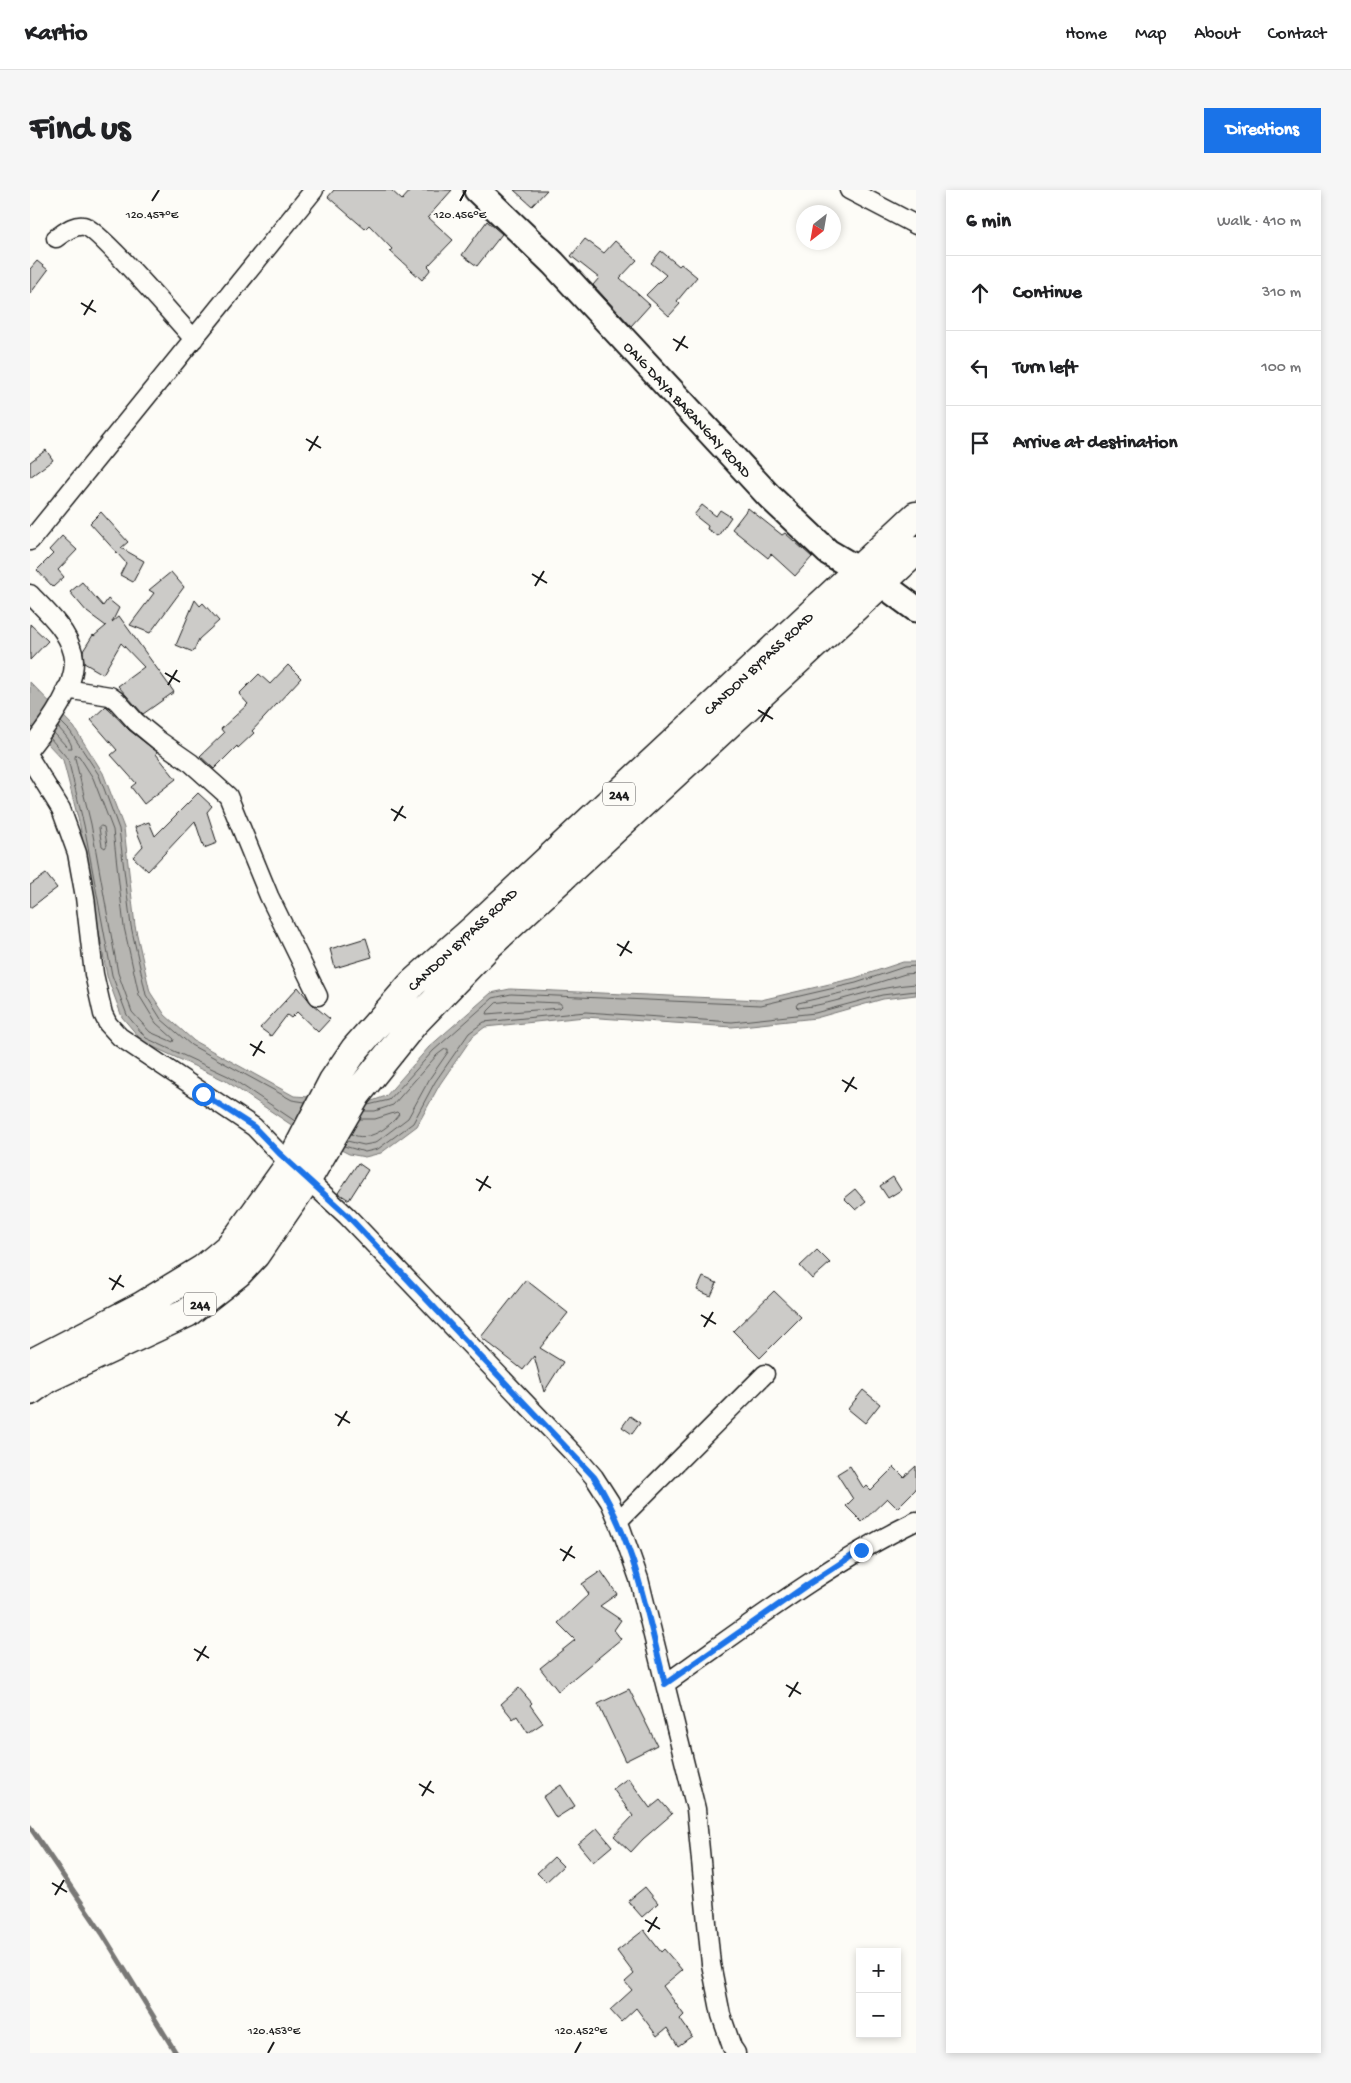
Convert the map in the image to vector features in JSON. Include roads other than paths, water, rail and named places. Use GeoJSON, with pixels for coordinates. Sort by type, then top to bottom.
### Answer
{"type":"FeatureCollection","features":[{"type":"Feature","properties":{"kind":"highway","name":"CANDON BYPASS ROAD"},"geometry":{"type":"LineString","coordinates":[[30,1391],[48,1378],[187,1313],[238,1273],[255,1256],[304,1162],[332,1081],[365,1037],[413,983],[475,928],[916,516]]}},
{"type":"Feature","properties":{"kind":"highway","name":"CANDON BYPASS ROAD"},"geometry":{"type":"LineString","coordinates":[[30,1364],[142,1306],[203,1269],[228,1248],[304,1162],[413,1024],[489,945],[916,551]]}},
{"type":"Feature","properties":{"kind":"street"},"geometry":{"type":"LineString","coordinates":[[30,541],[314,190]]}},
{"type":"Feature","properties":{"kind":"street","name":"OAIG DAYA BARANGAY ROAD"},"geometry":{"type":"LineString","coordinates":[[477,190],[553,263],[769,496],[828,552],[882,584],[916,609]]}},
{"type":"Feature","properties":{"kind":"street"},"geometry":{"type":"LineString","coordinates":[[849,190],[916,225]]}},
{"type":"Feature","properties":{"kind":"street"},"geometry":{"type":"LineString","coordinates":[[56,238],[73,226],[84,226],[92,230],[194,339]]}},
{"type":"Feature","properties":{"kind":"street"},"geometry":{"type":"LineString","coordinates":[[30,594],[58,624],[72,651],[74,662],[73,673],[60,708],[34,743]]}},
{"type":"Feature","properties":{"kind":"street"},"geometry":{"type":"LineString","coordinates":[[66,689],[110,696],[136,722],[191,763],[228,796],[269,896],[318,996]]}},
{"type":"Feature","properties":{"kind":"street"},"geometry":{"type":"LineString","coordinates":[[30,759],[61,809],[77,853],[85,897],[94,974],[103,1014],[108,1024],[120,1037],[304,1162],[348,1216],[575,1455],[594,1477],[610,1502],[639,1579],[696,1809],[711,1964],[721,2015],[732,2047],[736,2053]]}},
{"type":"Feature","properties":{"kind":"street"},"geometry":{"type":"LineString","coordinates":[[618,1521],[764,1374]]}},
{"type":"Feature","properties":{"kind":"street"},"geometry":{"type":"LineString","coordinates":[[665,1684],[807,1585],[861,1550],[916,1521]]}},
{"type":"Feature","properties":{"kind":"water"},"geometry":{"type":"Polygon","coordinates":[[[30,682],[74,727],[103,773],[124,828],[135,926],[150,992],[165,1015],[194,1041],[294,1096],[372,1101],[386,1096],[429,1047],[491,993],[510,989],[761,1000],[855,978],[903,962],[916,962],[916,995],[883,999],[816,1018],[732,1027],[585,1017],[485,1027],[473,1036],[440,1084],[417,1126],[381,1153],[365,1157],[349,1154],[290,1124],[226,1081],[143,1042],[122,1017],[107,976],[80,826],[63,760],[30,725],[30,682]]]}},
{"type":"Feature","properties":{"kind":"waterway"},"geometry":{"type":"LineString","coordinates":[[30,1827],[102,1933],[176,2053]]}}]}
